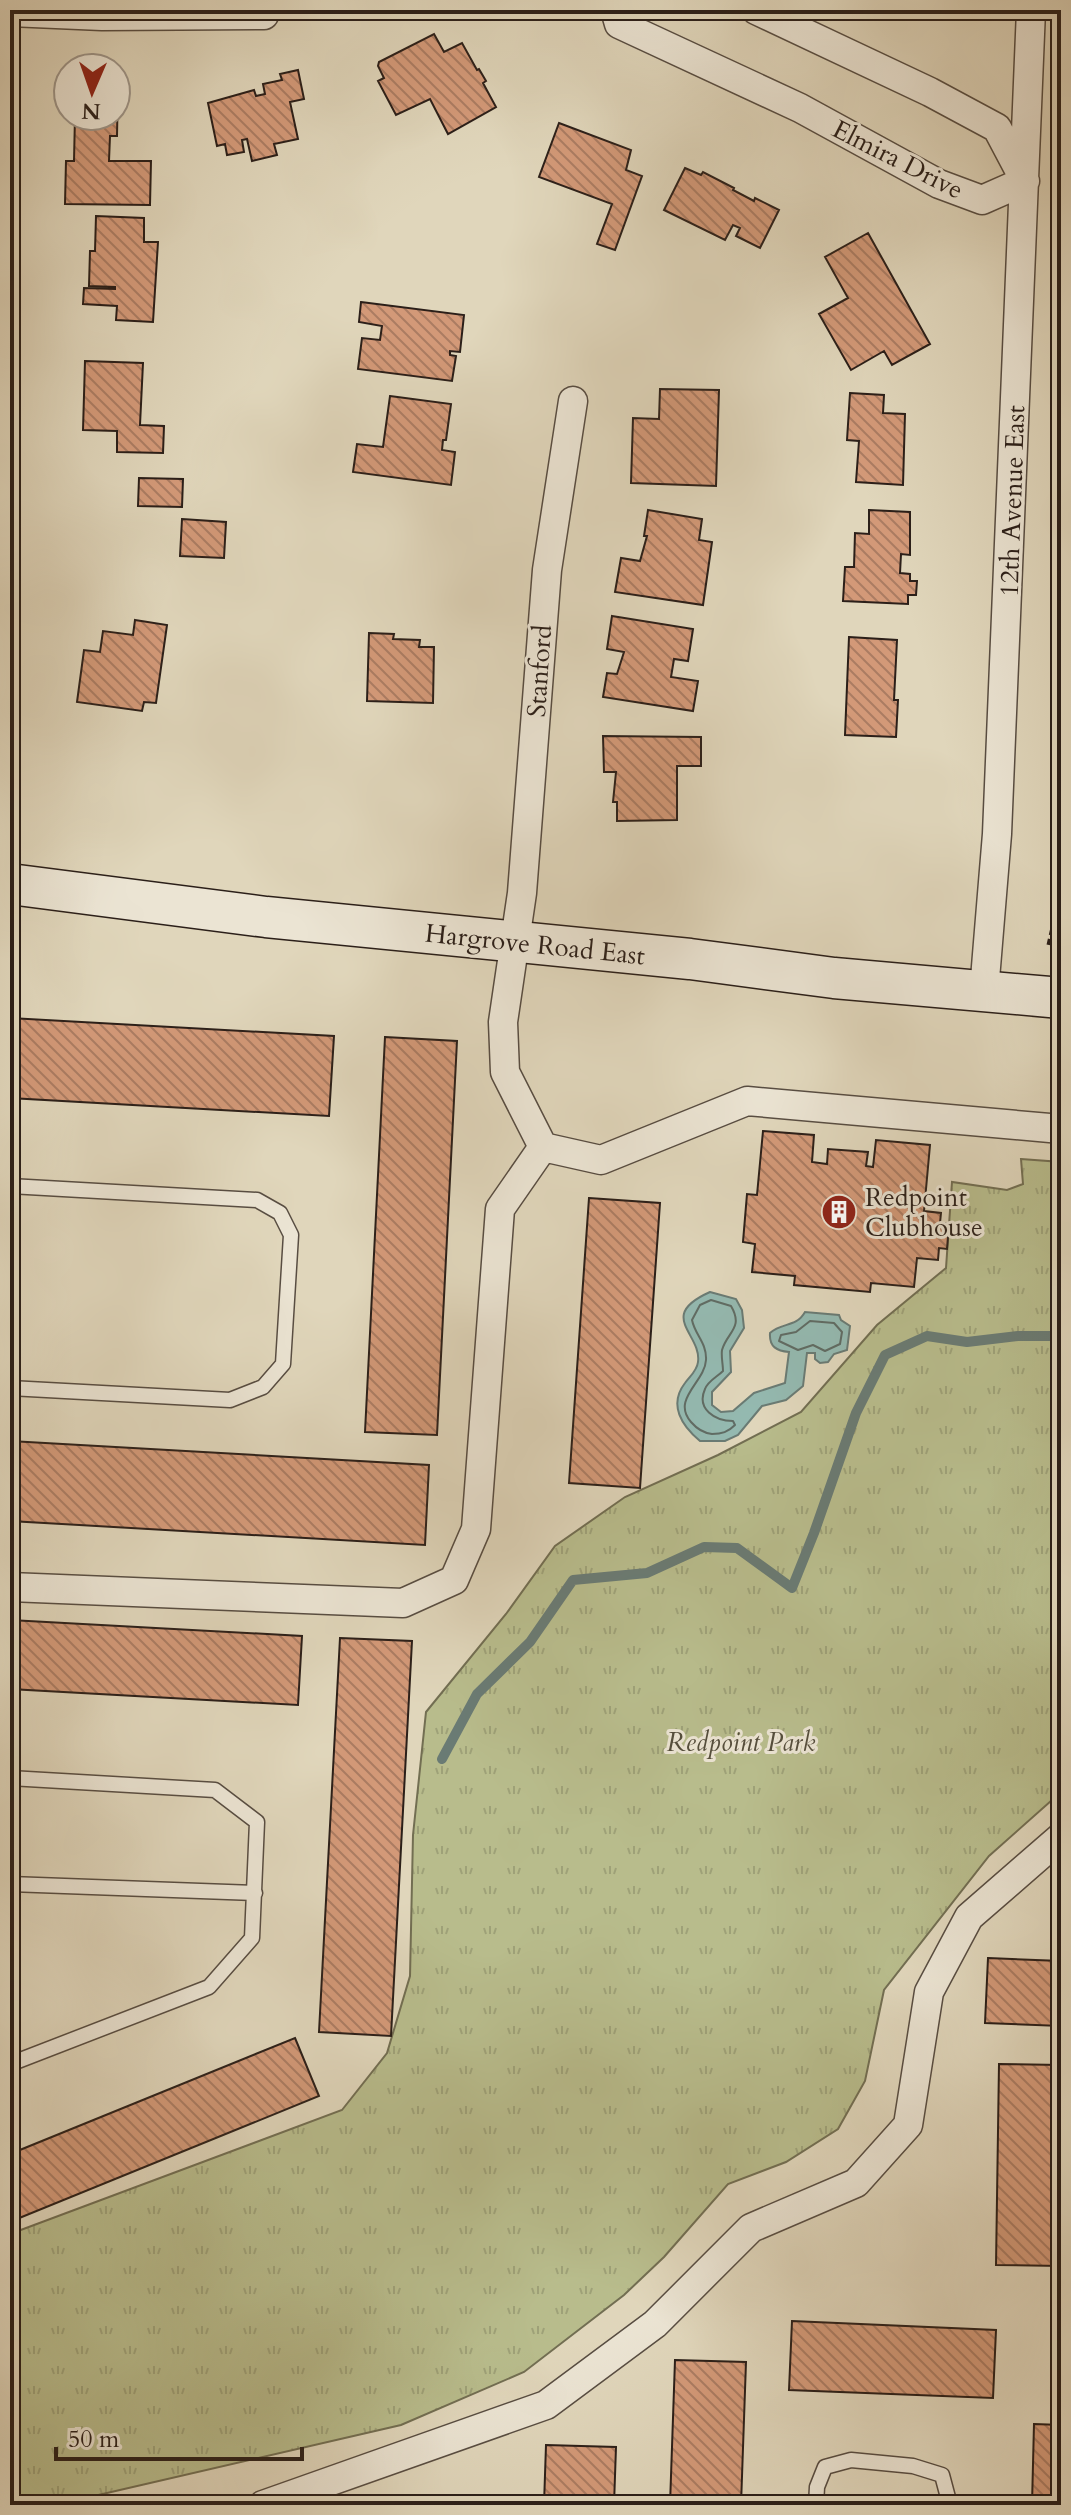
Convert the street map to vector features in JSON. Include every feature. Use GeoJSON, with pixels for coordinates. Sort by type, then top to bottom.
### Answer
{"type":"FeatureCollection","features":[{"type":"Feature","properties":{"kind":"main road","name":"Hargrove Road East"},"geometry":{"type":"LineString","coordinates":[[10,884],[266,917],[690,959],[834,978],[1061,998]]}},
{"type":"Feature","properties":{"kind":"street","name":"Elmira Drive"},"geometry":{"type":"LineString","coordinates":[[615,10],[619,24],[800,108],[939,184],[982,200],[1025,181]]}},
{"type":"Feature","properties":{"kind":"street"},"geometry":{"type":"LineString","coordinates":[[756,10],[930,92],[997,128],[1025,181]]}},
{"type":"Feature","properties":{"kind":"street","name":"12th Avenue East"},"geometry":{"type":"LineString","coordinates":[[984,991],[997,834],[1031,10]]}},
{"type":"Feature","properties":{"kind":"street"},"geometry":{"type":"LineString","coordinates":[[10,12],[102,16],[264,15]]}},
{"type":"Feature","properties":{"kind":"street","name":"Stanford"},"geometry":{"type":"LineString","coordinates":[[543,1147],[505,1072],[503,1022],[522,893],[547,570],[573,401]]}},
{"type":"Feature","properties":{"kind":"street"},"geometry":{"type":"LineString","coordinates":[[10,1587],[403,1603],[454,1580],[476,1529],[500,1209],[543,1147],[601,1160],[747,1101],[1061,1129]]}},
{"type":"Feature","properties":{"kind":"street"},"geometry":{"type":"LineString","coordinates":[[263,2505],[546,2405],[655,2324],[751,2228],[856,2183],[908,2125],[929,1992],[969,1917],[1061,1837]]}},
{"type":"Feature","properties":{"kind":"lane"},"geometry":{"type":"LineString","coordinates":[[10,1186],[257,1200],[280,1213],[291,1235],[283,1364],[263,1387],[230,1400],[10,1388]]}},
{"type":"Feature","properties":{"kind":"lane"},"geometry":{"type":"LineString","coordinates":[[10,1778],[215,1790],[257,1822],[252,1938],[209,1987],[10,2064]]}},
{"type":"Feature","properties":{"kind":"lane"},"geometry":{"type":"LineString","coordinates":[[10,1884],[255,1893]]}},
{"type":"Feature","properties":{"kind":"lane"},"geometry":{"type":"LineString","coordinates":[[816,2505],[817,2487],[825,2467],[851,2460],[913,2466],[942,2475],[950,2505]]}},
{"type":"Feature","properties":{"kind":"path"},"geometry":{"type":"LineString","coordinates":[[1049,945],[1055,919],[1061,914]]}},
{"type":"Feature","properties":{"kind":"green space","name":"Redpoint Park"},"geometry":{"type":"Polygon","coordinates":[[[1021,1159],[1061,1162],[1061,1792],[989,1856],[884,1990],[865,2081],[838,2129],[786,2162],[728,2184],[664,2257],[624,2295],[524,2372],[401,2425],[94,2496],[44,2505],[10,2505],[10,2234],[342,2110],[387,2053],[410,1976],[413,1835],[426,1712],[506,1614],[555,1546],[625,1497],[718,1455],[801,1412],[877,1325],[946,1268],[952,1182],[1007,1190],[1023,1184],[1021,1159]]]}},
{"type":"Feature","properties":{"kind":"water"},"geometry":{"type":"Polygon","coordinates":[[[710,1292],[736,1299],[742,1310],[744,1328],[730,1351],[731,1372],[712,1392],[712,1405],[721,1412],[733,1411],[754,1393],[785,1383],[789,1352],[772,1345],[770,1333],[797,1320],[805,1312],[839,1315],[850,1326],[847,1350],[834,1354],[828,1362],[820,1363],[815,1359],[815,1353],[807,1353],[803,1386],[786,1400],[762,1406],[738,1435],[725,1441],[700,1441],[683,1422],[678,1407],[680,1391],[698,1362],[694,1343],[685,1326],[686,1309],[710,1292]]]}},
{"type":"Feature","properties":{"kind":"building"},"geometry":{"type":"Polygon","coordinates":[[[434,34],[444,52],[462,43],[486,81],[483,83],[496,107],[448,134],[430,99],[396,115],[378,81],[384,78],[379,62],[434,34]]]}},
{"type":"Feature","properties":{"kind":"building"},"geometry":{"type":"Polygon","coordinates":[[[298,70],[304,99],[290,102],[298,139],[274,144],[277,155],[252,161],[247,139],[242,140],[244,152],[227,155],[225,144],[217,146],[208,103],[254,90],[256,96],[265,94],[263,84],[282,80],[280,74],[298,70]]]}},
{"type":"Feature","properties":{"kind":"building"},"geometry":{"type":"Polygon","coordinates":[[[559,123],[631,150],[626,170],[642,176],[615,250],[597,244],[612,204],[539,177],[559,123]]]}},
{"type":"Feature","properties":{"kind":"building"},"geometry":{"type":"Polygon","coordinates":[[[75,132],[117,132],[117,136],[110,136],[109,161],[151,161],[150,205],[65,204],[66,161],[74,161],[75,132]]]}},
{"type":"Feature","properties":{"kind":"building"},"geometry":{"type":"Polygon","coordinates":[[[685,168],[701,175],[703,172],[754,201],[755,198],[779,210],[760,248],[736,236],[740,228],[733,225],[725,240],[664,210],[685,168]]]}},
{"type":"Feature","properties":{"kind":"building"},"geometry":{"type":"Polygon","coordinates":[[[96,216],[144,218],[144,242],[158,242],[153,322],[116,320],[117,306],[83,304],[84,288],[115,289],[89,286],[90,251],[95,251],[96,216]]]}},
{"type":"Feature","properties":{"kind":"building"},"geometry":{"type":"Polygon","coordinates":[[[868,233],[930,344],[892,365],[884,351],[851,370],[819,314],[848,298],[825,257],[868,233]]]}},
{"type":"Feature","properties":{"kind":"building"},"geometry":{"type":"Polygon","coordinates":[[[361,302],[464,315],[460,352],[450,351],[450,355],[456,356],[452,381],[358,369],[362,338],[380,340],[382,326],[359,322],[361,302]]]}},
{"type":"Feature","properties":{"kind":"building"},"geometry":{"type":"Polygon","coordinates":[[[85,361],[143,363],[140,425],[164,426],[163,453],[117,452],[117,431],[83,430],[85,361]]]}},
{"type":"Feature","properties":{"kind":"building"},"geometry":{"type":"Polygon","coordinates":[[[660,389],[719,390],[716,486],[631,483],[633,418],[659,419],[660,389]]]}},
{"type":"Feature","properties":{"kind":"building"},"geometry":{"type":"Polygon","coordinates":[[[850,393],[884,395],[883,413],[905,414],[903,485],[856,482],[859,441],[847,440],[850,393]]]}},
{"type":"Feature","properties":{"kind":"building"},"geometry":{"type":"Polygon","coordinates":[[[390,396],[451,404],[442,450],[455,452],[451,485],[353,472],[357,444],[383,447],[390,396]]]}},
{"type":"Feature","properties":{"kind":"building"},"geometry":{"type":"Polygon","coordinates":[[[139,478],[183,479],[182,507],[138,506],[139,478]]]}},
{"type":"Feature","properties":{"kind":"building"},"geometry":{"type":"Polygon","coordinates":[[[648,510],[702,519],[699,540],[712,542],[703,605],[615,592],[621,558],[640,561],[647,536],[644,536],[648,510]]]}},
{"type":"Feature","properties":{"kind":"building"},"geometry":{"type":"Polygon","coordinates":[[[869,510],[910,512],[910,555],[901,554],[900,573],[910,574],[910,581],[917,581],[916,595],[908,595],[908,604],[843,601],[845,567],[854,567],[855,533],[869,534],[869,510]]]}},
{"type":"Feature","properties":{"kind":"building"},"geometry":{"type":"Polygon","coordinates":[[[182,519],[226,522],[224,558],[180,556],[182,519]]]}},
{"type":"Feature","properties":{"kind":"building"},"geometry":{"type":"Polygon","coordinates":[[[612,616],[693,629],[688,661],[674,659],[671,677],[698,681],[693,711],[603,697],[607,673],[617,674],[624,652],[607,649],[612,616]]]}},
{"type":"Feature","properties":{"kind":"building"},"geometry":{"type":"Polygon","coordinates":[[[135,620],[167,625],[156,703],[144,702],[142,711],[77,702],[84,650],[100,652],[103,631],[133,635],[135,620]]]}},
{"type":"Feature","properties":{"kind":"building"},"geometry":{"type":"Polygon","coordinates":[[[369,633],[394,634],[393,639],[420,640],[419,647],[434,647],[433,703],[367,701],[369,633]]]}},
{"type":"Feature","properties":{"kind":"building"},"geometry":{"type":"Polygon","coordinates":[[[849,637],[897,640],[896,737],[845,735],[849,637]]]}},
{"type":"Feature","properties":{"kind":"building"},"geometry":{"type":"Polygon","coordinates":[[[603,736],[701,737],[701,766],[677,766],[677,820],[617,821],[617,802],[613,802],[616,772],[604,772],[603,736]]]}},
{"type":"Feature","properties":{"kind":"building"},"geometry":{"type":"Polygon","coordinates":[[[10,1018],[334,1036],[329,1116],[10,1098],[10,1018]]]}},
{"type":"Feature","properties":{"kind":"building"},"geometry":{"type":"Polygon","coordinates":[[[385,1037],[457,1041],[437,1435],[365,1432],[385,1037]]]}},
{"type":"Feature","properties":{"kind":"building","name":"Redpoint Clubhouse"},"geometry":{"type":"Polygon","coordinates":[[[763,1131],[814,1135],[812,1162],[827,1164],[828,1149],[868,1152],[866,1166],[873,1167],[876,1140],[930,1145],[924,1211],[941,1213],[940,1223],[949,1224],[947,1249],[939,1248],[938,1260],[917,1258],[914,1287],[871,1283],[870,1292],[794,1285],[795,1276],[752,1272],[755,1244],[743,1242],[747,1194],[757,1195],[763,1131]]]}},
{"type":"Feature","properties":{"kind":"building"},"geometry":{"type":"Polygon","coordinates":[[[589,1198],[660,1203],[640,1488],[569,1483],[589,1198]]]}},
{"type":"Feature","properties":{"kind":"building"},"geometry":{"type":"Polygon","coordinates":[[[10,1441],[429,1465],[425,1545],[10,1521],[10,1441]]]}},
{"type":"Feature","properties":{"kind":"building"},"geometry":{"type":"Polygon","coordinates":[[[10,1620],[302,1636],[298,1705],[10,1689],[10,1620]]]}},
{"type":"Feature","properties":{"kind":"building"},"geometry":{"type":"Polygon","coordinates":[[[340,1638],[412,1641],[391,2036],[319,2032],[340,1638]]]}},
{"type":"Feature","properties":{"kind":"building"},"geometry":{"type":"Polygon","coordinates":[[[988,1958],[1061,1961],[1061,2026],[985,2023],[988,1958]]]}},
{"type":"Feature","properties":{"kind":"building"},"geometry":{"type":"Polygon","coordinates":[[[295,2038],[319,2096],[12,2221],[10,2154],[295,2038]]]}},
{"type":"Feature","properties":{"kind":"building"},"geometry":{"type":"Polygon","coordinates":[[[999,2064],[1061,2065],[1061,2266],[996,2265],[999,2064]]]}},
{"type":"Feature","properties":{"kind":"building"},"geometry":{"type":"Polygon","coordinates":[[[792,2321],[996,2330],[993,2398],[789,2390],[792,2321]]]}},
{"type":"Feature","properties":{"kind":"building"},"geometry":{"type":"Polygon","coordinates":[[[675,2360],[746,2362],[741,2505],[670,2505],[675,2360]]]}},
{"type":"Feature","properties":{"kind":"building"},"geometry":{"type":"Polygon","coordinates":[[[1034,2424],[1061,2425],[1061,2505],[1032,2505],[1034,2424]]]}},
{"type":"Feature","properties":{"kind":"building"},"geometry":{"type":"Polygon","coordinates":[[[546,2445],[616,2447],[614,2505],[544,2505],[546,2445]]]}},
{"type":"Feature","properties":{"kind":"waterway"},"geometry":{"type":"LineString","coordinates":[[442,1759],[477,1694],[530,1642],[573,1580],[647,1573],[704,1547],[737,1548],[792,1588],[856,1413],[885,1355],[927,1336],[967,1342],[1018,1336],[1061,1336]]}},
{"type":"Feature","properties":{"kind":"place","name":"Redpoint Clubhouse"},"geometry":{"type":"Point","coordinates":[839,1212]}}]}
